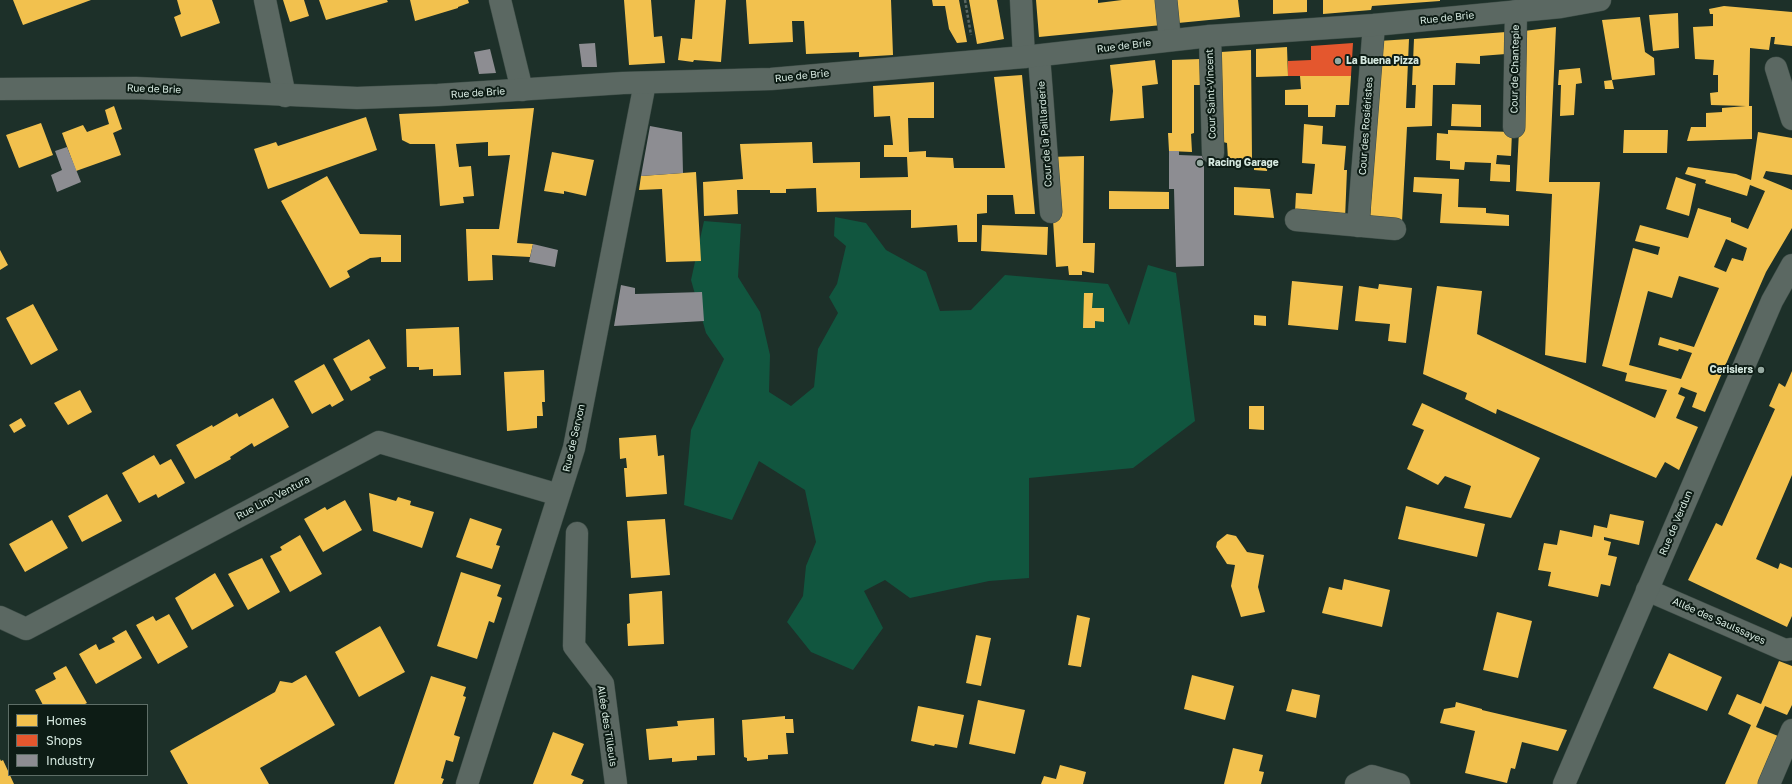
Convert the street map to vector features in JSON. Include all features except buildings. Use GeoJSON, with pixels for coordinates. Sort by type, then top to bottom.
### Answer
{"type":"FeatureCollection","features":[{"type":"Feature","properties":{"kind":"street"},"geometry":{"type":"LineString","coordinates":[[264,0],[285,96]]}},
{"type":"Feature","properties":{"kind":"street"},"geometry":{"type":"LineString","coordinates":[[500,0],[522,90]]}},
{"type":"Feature","properties":{"kind":"street","name":"Cour de la Paillarderie"},"geometry":{"type":"LineString","coordinates":[[1021,0],[1032,56],[1051,212]]}},
{"type":"Feature","properties":{"kind":"street"},"geometry":{"type":"LineString","coordinates":[[1166,0],[1170,40]]}},
{"type":"Feature","properties":{"kind":"street","name":"Rue de Brie"},"geometry":{"type":"LineString","coordinates":[[0,89],[136,88],[285,96],[357,98],[645,83],[771,79],[1032,56],[1210,36],[1374,25],[1516,11],[1600,0]]}},
{"type":"Feature","properties":{"kind":"street","name":"Cour de Chantepie"},"geometry":{"type":"LineString","coordinates":[[1514,127],[1516,11]]}},
{"type":"Feature","properties":{"kind":"street","name":"Cour des Rosiéristes"},"geometry":{"type":"LineString","coordinates":[[1358,226],[1374,25]]}},
{"type":"Feature","properties":{"kind":"street","name":"Cour Saint-Vincent"},"geometry":{"type":"LineString","coordinates":[[1210,36],[1213,153]]}},
{"type":"Feature","properties":{"kind":"street"},"geometry":{"type":"LineString","coordinates":[[1776,68],[1792,119]]}},
{"type":"Feature","properties":{"kind":"street","name":"Rue de Servon"},"geometry":{"type":"LineString","coordinates":[[467,784],[574,448],[645,83]]}},
{"type":"Feature","properties":{"kind":"street"},"geometry":{"type":"LineString","coordinates":[[1296,220],[1395,229]]}},
{"type":"Feature","properties":{"kind":"street","name":"Rue de Verdun"},"geometry":{"type":"LineString","coordinates":[[1564,784],[1772,301],[1792,265]]}},
{"type":"Feature","properties":{"kind":"street","name":"Rue Lino Ventura"},"geometry":{"type":"LineString","coordinates":[[0,617],[26,629],[379,442],[559,495]]}},
{"type":"Feature","properties":{"kind":"street","name":"Allée des Tilleuls"},"geometry":{"type":"LineString","coordinates":[[577,533],[574,646],[603,684],[616,784]]}},
{"type":"Feature","properties":{"kind":"street","name":"Allée des Saulssayes"},"geometry":{"type":"LineString","coordinates":[[1647,590],[1785,650],[1792,649]]}},
{"type":"Feature","properties":{"kind":"street"},"geometry":{"type":"LineString","coordinates":[[1769,784],[1792,730]]}},
{"type":"Feature","properties":{"kind":"street"},"geometry":{"type":"LineString","coordinates":[[1356,784],[1372,776],[1399,784]]}},
{"type":"Feature","properties":{"kind":"path"},"geometry":{"type":"LineString","coordinates":[[965,0],[976,61]]}},
{"type":"Feature","properties":{"kind":"green space"},"geometry":{"type":"Polygon","coordinates":[[[835,217],[866,223],[886,250],[926,272],[940,311],[971,310],[1005,275],[1108,284],[1129,325],[1148,265],[1176,273],[1195,421],[1133,468],[1029,478],[1029,578],[989,581],[910,598],[885,580],[864,591],[883,628],[853,670],[811,652],[787,622],[803,596],[806,566],[816,542],[805,490],[759,461],[732,520],[684,505],[691,430],[724,359],[706,333],[691,280],[704,221],[741,224],[738,277],[760,312],[770,355],[769,392],[791,406],[814,387],[818,349],[838,313],[829,297],[837,284],[846,246],[834,236],[835,217]]]}},
{"type":"Feature","properties":{"kind":"place","name":"La Buena Pizza"},"geometry":{"type":"Point","coordinates":[1338,61]}},
{"type":"Feature","properties":{"kind":"place","name":"Racing Garage"},"geometry":{"type":"Point","coordinates":[1200,163]}},
{"type":"Feature","properties":{"kind":"place","name":"Cerisiers"},"geometry":{"type":"Point","coordinates":[1761,370]}}]}
